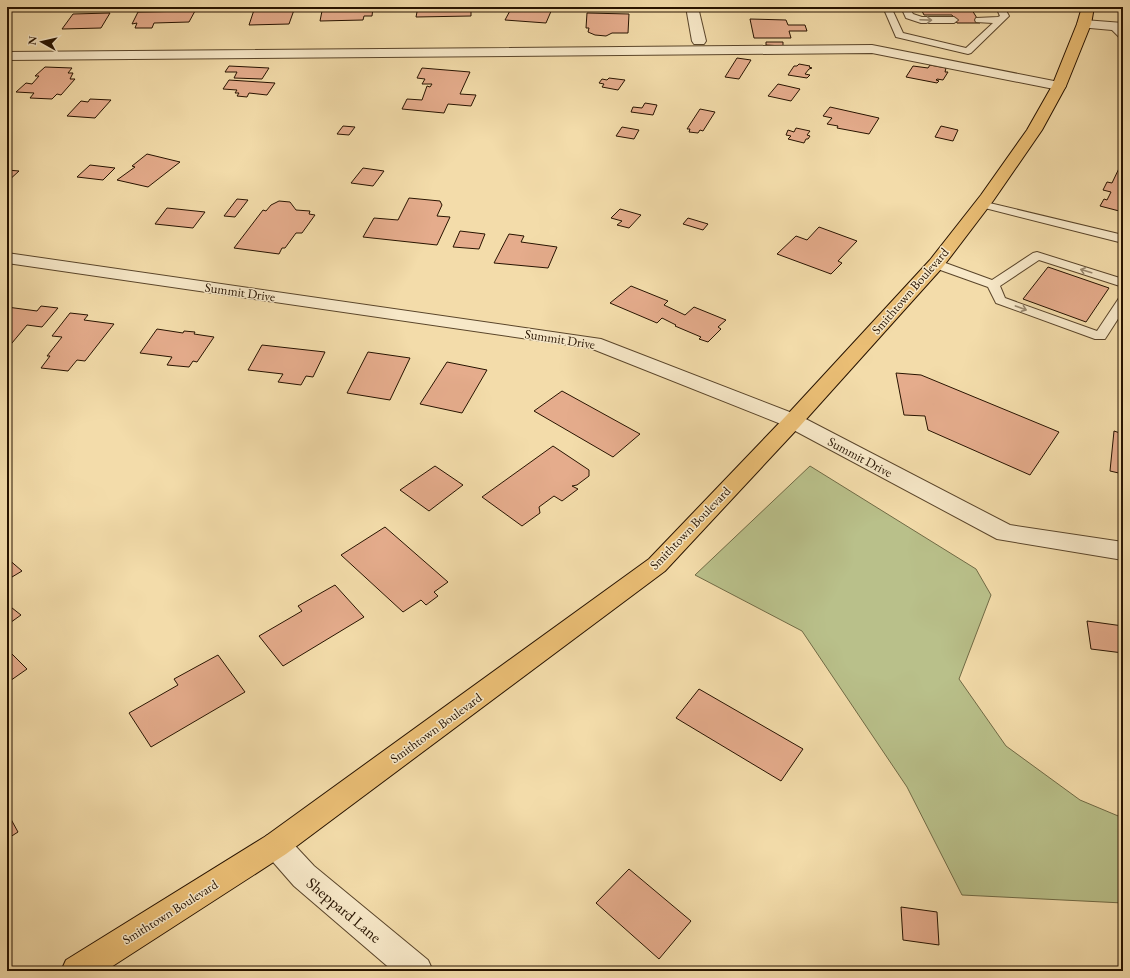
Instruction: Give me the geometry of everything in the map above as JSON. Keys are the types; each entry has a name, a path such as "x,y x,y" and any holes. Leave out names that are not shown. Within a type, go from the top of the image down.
{"main road":[{"name":"Smithtown Boulevard","path":"76,971 276,845 657,565 793,422 936,264 1034,130 1059,86 1084,24 1088,7"}],"street":[{"path":"692,7 699,41"},
{"path":"1084,24 1120,30"},
{"path":"7,56 872,49 1059,86"},
{"name":"Summit Drive","path":"7,258 594,343 793,422 1005,534 1123,550"},
{"name":"Sheppard Lane","path":"276,845 304,876 417,971"}],"lane":[{"path":"888,7 899,35 968,51 1005,16 1000,7"},
{"path":"905,7 909,16 921,20 954,20"},
{"path":"979,20 1001,20"},
{"path":"981,204 1123,239"},
{"path":"993,284 1037,256 1123,283"},
{"path":"936,264 993,284 1000,300 1100,336 1123,301"}],"green space":[{"path":"810,466 976,569 991,595 959,679 1006,746 1080,800 1123,818 1123,903 962,895 907,787 802,631 695,575"}],"building":[{"path":"418,7 471,7 471,16 416,17"},
{"path":"512,7 552,9 546,23 505,20"},
{"path":"920,7 977,7 979,10 972,10 980,23 957,23 952,15 924,15"},
{"path":"337,8 373,8 372,16 364,16 363,20 320,21 322,11 337,11"},
{"path":"254,10 294,10 289,24 249,25"},
{"path":"195,11 189,22 154,23 152,28 135,28 137,23 132,24 138,12"},
{"path":"110,13 101,28 62,29 73,14"},
{"path":"587,13 629,14 628,33 612,33 606,36 595,35 588,32 589,28 586,28"},
{"path":"750,19 786,20 788,25 805,25 807,31 789,31 791,38 754,38"},
{"path":"766,42 783,42 783,46 766,45"},
{"path":"737,58 751,60 739,79 725,77"},
{"path":"799,64 810,66 809,67 812,68 805,74 810,75 807,78 788,75 794,66"},
{"path":"930,65 946,68 945,72 948,72 943,80 937,79 936,80 939,81 937,83 906,77 913,66 928,68"},
{"path":"229,66 269,68 262,79 234,78 237,72 225,72"},
{"path":"45,67 72,68 68,73 73,73 70,79 75,79 61,95 57,94 52,99 30,98 34,93 16,92 26,83 32,84 39,76 35,76"},
{"path":"422,68 470,72 460,94 476,95 471,106 448,104 444,113 402,109 407,99 422,100 427,86 430,87 432,84 422,84 425,79 417,78"},
{"path":"609,78 625,80 618,90 602,87 604,84 599,83 602,79 607,80"},
{"path":"229,80 275,83 267,95 249,93 247,97 237,96 239,93 235,93 237,90 223,89"},
{"path":"778,84 800,89 791,101 768,96"},
{"path":"90,99 111,100 95,118 67,116 81,101 88,102"},
{"path":"645,103 657,105 653,115 631,112 633,107 642,108"},
{"path":"830,107 879,118 869,134 837,128 838,126 827,124 832,118 823,116"},
{"path":"700,109 715,112 703,131 700,130 698,133 689,132 690,129 687,129"},
{"path":"343,126 355,127 349,135 337,134"},
{"path":"941,126 958,130 953,141 935,137"},
{"path":"622,127 639,130 634,139 616,136"},
{"path":"796,128 810,131 807,135 810,136 804,143 788,139 791,136 786,135 788,130 794,132"},
{"path":"147,154 180,162 148,187 117,180 135,167 132,166"},
{"path":"1123,160 1123,212 1100,206 1104,199 1107,200 1111,192 1103,190 1107,182 1112,183"},
{"path":"90,165 115,168 103,180 77,177"},
{"path":"363,168 384,171 373,186 351,183"},
{"path":"7,170 19,171 7,182"},
{"path":"409,198 440,201 442,205 437,216 450,217 437,245 363,237 374,218 398,220"},
{"path":"237,199 248,200 235,217 224,216"},
{"path":"279,201 290,202 296,210 310,211 309,214 315,215 302,233 296,233 285,248 282,248 279,254 234,248 263,210 266,211 271,205"},
{"path":"167,208 205,212 193,228 155,224"},
{"path":"620,209 641,215 629,228 617,225 622,221 611,218"},
{"path":"688,218 708,224 703,230 683,224"},
{"path":"819,227 857,241 838,261 842,263 831,274 777,254 796,236 807,240"},
{"path":"460,231 485,234 479,249 453,247"},
{"path":"509,234 524,236 521,242 557,247 548,268 494,263"},
{"path":"1048,267 1109,288 1086,322 1023,299"},
{"path":"631,286 668,301 664,305 685,315 694,307 726,320 718,327 721,329 708,342 699,339 701,337 675,326 676,325 662,318 657,323 610,303"},
{"path":"41,306 58,308 42,327 27,325 7,349 7,307 37,311"},
{"path":"70,313 88,315 84,320 114,324 85,361 77,360 68,371 41,368 50,356 47,356 62,337 52,336"},
{"path":"157,329 183,333 184,331 195,332 194,334 214,337 197,362 193,361 189,367 167,365 172,357 140,353"},
{"path":"262,345 325,352 313,377 306,376 301,385 278,382 283,374 248,370"},
{"path":"368,352 410,358 390,400 347,393"},
{"path":"447,362 487,370 462,413 420,404"},
{"path":"896,373 921,375 1059,432 1030,475 928,430 925,416 904,415"},
{"path":"562,391 640,434 613,457 534,411"},
{"path":"1114,431 1123,434 1123,474 1110,471"},
{"path":"553,446 589,470 589,476 577,485 572,486 578,489 562,501 554,496 539,507 540,513 522,526 482,497"},
{"path":"435,466 463,485 429,511 400,490"},
{"path":"385,527 448,582 434,592 438,596 426,605 421,600 403,612 341,555"},
{"path":"7,558 22,571 7,580"},
{"path":"335,585 364,617 283,666 259,636 302,611 298,606"},
{"path":"7,604 21,615 7,625"},
{"path":"1087,621 1123,626 1123,653 1091,649"},
{"path":"7,649 27,669 7,683"},
{"path":"218,655 245,692 151,747 129,713 178,685 174,679"},
{"path":"699,689 803,749 781,781 676,718"},
{"path":"7,812 18,832 7,839"},
{"path":"629,869 691,921 659,959 596,903"},
{"path":"901,907 937,912 939,945 903,940"}]}
